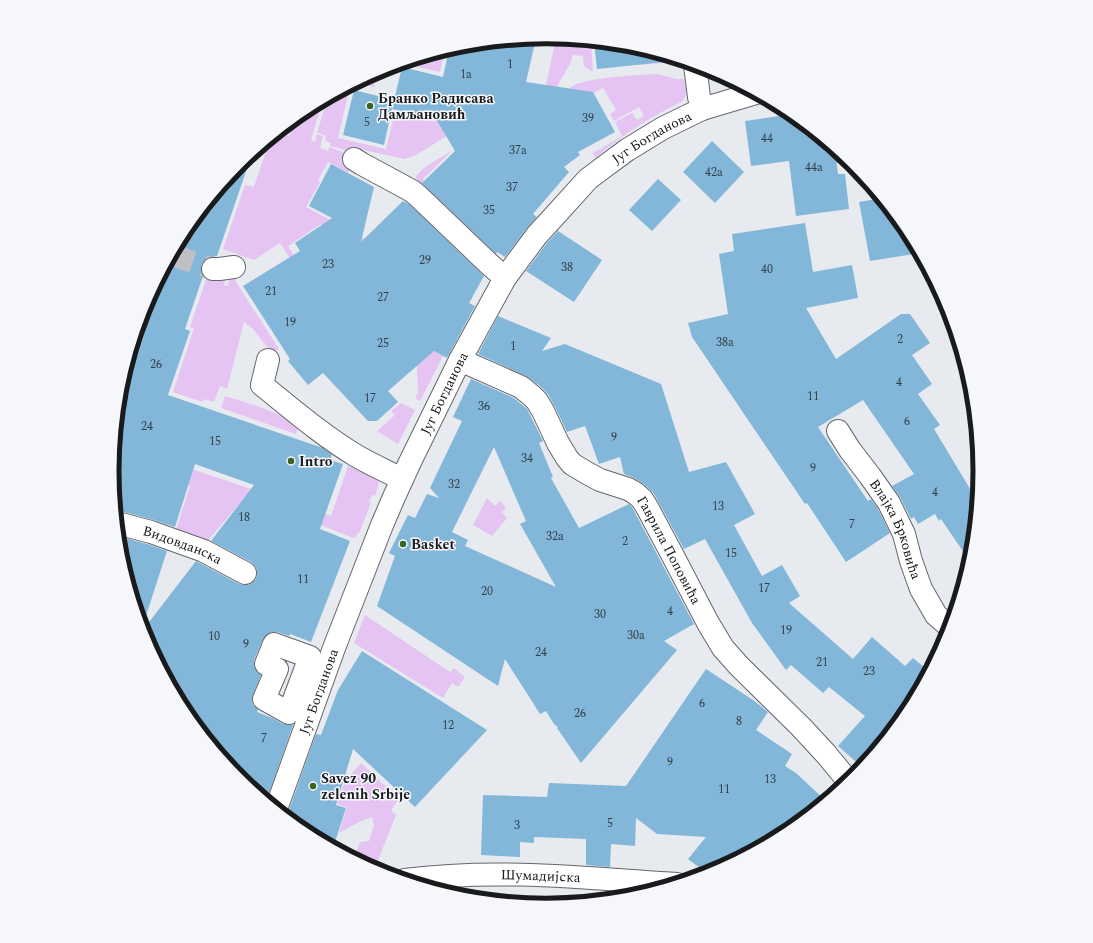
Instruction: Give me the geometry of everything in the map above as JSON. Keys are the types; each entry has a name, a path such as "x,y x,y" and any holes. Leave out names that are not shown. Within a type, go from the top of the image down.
{"street":[{"path":"696,72 702,109"},
{"name":"Југ Богданова","path":"277,804 303,706 349,609 460,360 505,278 537,235 588,179 627,150 663,128 702,109 749,95"},
{"path":"354,158 362,164 412,191 505,278"},
{"path":"268,360 262,385 305,420 347,450 367,462 401,492"},
{"name":"Гаврила Поповића","path":"460,360 527,391 537,401 566,458 572,464 600,480 628,489 642,499 708,623 723,648 739,666 806,732 845,777"},
{"name":"Влајка Брковића","path":"838,431 889,503 904,534 911,561 921,589 936,614 946,623"},
{"name":"Видовданска","path":"123,525 151,532 204,551 245,573"},
{"path":"285,673 278,691 283,697 303,706"},
{"name":"Шумадијска","path":"417,878 462,875 531,874 661,883"}],"shaded area":[{"path":"555,44 591,47 593,71 584,66 583,56 573,55 570,64 556,88 546,85"},
{"path":"638,54 672,64 660,63 639,65"},
{"path":"443,57 440,72 413,66"},
{"path":"658,74 676,79 684,79 686,94 684,99 626,134 596,158 593,153 622,136 615,122 632,113 637,120 644,116 639,107 614,121 610,114 616,110 603,88 561,111 568,90 583,82 596,79"},
{"path":"376,80 374,87 365,85"},
{"path":"441,92 447,136 416,155 405,159 359,149 355,158 342,149 330,146 331,143 325,141 326,136 317,132 326,106 348,93 338,138 386,149 395,112 435,122"},
{"path":"320,109 311,140 315,142 317,134 323,136 320,148 328,151 329,147 345,153 354,160 348,173 328,162 318,180 320,182 306,207 473,296 453,335 361,283 321,224 288,246 308,277 304,280 280,243 254,260 223,249 245,185 254,187 267,148 283,134 289,136 292,128"},
{"path":"453,150 423,179 441,198 451,199 443,207 418,183 416,177 427,166"},
{"path":"233,271 236,282 279,349 272,353 253,329 244,322 227,389 220,386 214,402 204,399 203,402 173,392 194,328 190,327 208,274 225,280 224,285 227,286"},
{"path":"415,341 443,356 420,401 415,398 418,393 417,367 400,348"},
{"path":"225,396 263,408 281,416 298,427 296,434 221,408"},
{"path":"401,403 415,410 398,444 377,431 395,415 391,411"},
{"path":"183,466 331,516 348,466 379,477 379,480 375,496 372,495 369,502 371,503 360,531 354,538 292,514 244,498 206,543 176,530 190,486 178,481"},
{"path":"487,498 495,506 500,501 506,508 502,512 507,518 492,536 473,525"},
{"path":"365,615 450,672 454,668 465,677 458,687 452,683 443,698 354,643"},
{"path":"361,763 399,799 391,810 396,815 377,863 356,854 360,842 369,841 374,825 372,817 339,833 347,807 337,804 345,781"}],"building":[{"path":"535,44 526,82 593,92 615,132 578,152 580,155 564,167 569,172 533,214 537,217 505,257 497,252 496,254 422,183 455,151 436,119 392,109 401,70 406,68 443,77 447,56 491,48"},
{"path":"595,47 630,52 666,62 597,69"},
{"path":"354,90 394,100 384,145 343,135"},
{"path":"783,115 807,132 836,157 838,174 845,174 849,209 796,216 789,161 751,166 745,121"},
{"path":"712,141 744,172 715,203 683,172"},
{"path":"331,164 374,187 361,242 403,201 410,205 484,276 469,303 475,306 447,358 434,351 388,391 398,402 377,421 368,421 323,373 308,385 288,361 290,359 243,286 300,251 295,243 332,218 309,206"},
{"path":"248,165 217,256 207,258 202,263 201,269 203,276 185,329 190,331 168,395 323,448 332,455 330,460 343,464 320,529 350,541 311,642 290,634 289,636 278,632 272,632 266,635 263,639 254,660 256,671 261,675 252,700 253,705 258,710 257,712 283,724 293,725 268,796 244,774 207,732 176,685 163,661 148,624 196,561 239,584 251,584 256,579 257,572 256,567 251,562 211,541 254,485 195,464 175,527 121,511 119,472 123,416 129,380 143,339 147,322 152,308 163,282 176,258 207,211"},
{"path":"658,179 681,200 652,231 629,210"},
{"path":"876,199 886,211 914,254 870,261 859,202"},
{"path":"805,223 813,272 852,265 858,298 806,308 836,359 901,314 910,314 930,343 912,355 932,384 918,394 940,425 934,429 973,494 966,555 941,519 939,521 935,514 918,524 914,517 911,519 900,497 892,486 914,474 863,400 818,427 868,501 871,499 878,509 890,533 846,562 692,337 688,323 728,314 719,254 734,251 732,234"},
{"path":"558,231 602,260 574,302 526,271"},
{"path":"498,316 551,338 542,351 565,344 661,384 689,472 726,462 755,514 734,525 762,576 782,565 800,596 789,603 853,659 872,637 905,666 913,658 926,669 902,709 886,732 858,764 838,746 865,716 829,687 823,693 791,665 786,670 752,623 705,539 684,549 653,492 641,482 624,474 620,457 599,464 585,426 567,432 548,394 540,386 526,376 478,354"},
{"path":"471,379 514,398 527,409 543,441 539,443 553,477 551,478 579,528 629,504 632,507 694,624 664,641 677,650 581,763 546,711 540,714 505,659 498,686 377,606 395,556 389,553 408,515 415,518 427,494 439,498 430,488 462,421 453,417","holes":["494,447 526,521 520,524 556,587 465,546 468,540 452,532"]},
{"path":"125,538 167,551 145,618 134,582"},
{"path":"362,651 487,730 415,807 353,749 336,805 346,808 335,843 288,813 316,734 321,735 338,690"},
{"path":"706,669 753,700 768,712 756,730 792,754 785,766 796,773 822,798 807,811 760,842 736,855 702,869 688,859 706,837 657,834 636,818 635,846 611,844 610,867 586,865 586,839 534,837 534,843 520,842 520,857 481,855 483,795 547,797 549,783 626,786"}],"tunnel":[{"path":"177,257 213,269"}],"place":[{"name":"Бранко Радисава Дамљановић","path":"370,106"},
{"name":"Intro","path":"291,461"},
{"name":"Basket","path":"403,544"},
{"name":"Savez 90 zelenih Srbije","path":"313,786"}]}
